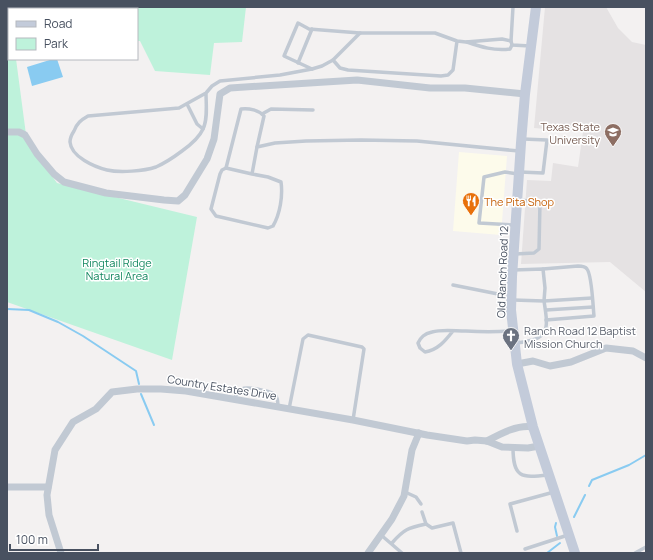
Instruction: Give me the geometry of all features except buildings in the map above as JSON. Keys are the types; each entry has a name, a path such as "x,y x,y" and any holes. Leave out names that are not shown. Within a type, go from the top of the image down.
{"main road":[{"name":"Old Ranch Road 12","path":"536,7 525,94 520,151 511,295 513,331 517,364 538,446 575,553"}],"street":[{"path":"7,132 19,132 25,135 37,154 54,174 64,182 106,193 178,201 185,195 207,159 214,139 220,94 230,88 357,80 430,88 465,88 525,94"},
{"path":"517,364 533,361 550,366 571,362 606,348 633,351 646,358"},
{"name":"Country Estates Drive","path":"61,553 49,515 47,495 55,450 73,422 96,409 112,392 137,389 161,389 208,394 233,400 467,441 487,441 502,447 538,446"},
{"name":"Country Estates Drive","path":"487,441 500,434 525,425 533,427"},
{"path":"368,553 392,519 404,496 412,450 420,433"},
{"path":"7,487 48,487"}],"lane":[{"path":"312,69 284,56 298,23 312,29 360,33 434,33 457,41 499,50 510,48 512,43 513,7"},
{"path":"298,63 312,29"},
{"path":"206,93 206,118 203,129 190,145 174,157 156,167 137,171 108,170 88,164 73,150 70,143 71,136 80,121 88,116 180,108 206,93 212,86 220,81 280,75 322,66 333,60 360,33"},
{"path":"466,42 502,39 512,43 531,46"},
{"path":"333,60 340,68 348,70 441,76 448,75 453,70 457,41"},
{"path":"187,104 196,124 203,129"},
{"path":"226,168 252,174 268,177 281,182 281,200 276,221 273,226 268,228 216,216 212,213 211,209 220,174 222,170 226,168 242,109 246,108 261,112 264,116 252,174"},
{"path":"262,114 271,109 313,110"},
{"path":"515,225 479,223 484,177 504,172 543,173 547,140 521,139"},
{"path":"257,147 306,141 361,140 417,141 520,151"},
{"path":"513,254 534,253 539,249 540,202 517,200"},
{"path":"512,270 584,266 588,271 594,316 546,320"},
{"path":"514,343 537,339 546,329 543,269"},
{"path":"453,285 498,294 544,300 592,298"},
{"path":"546,310 593,307"},
{"path":"453,331 443,343 432,351 425,352 420,348 418,343 422,336 432,332 453,331 492,332 513,331"},
{"path":"289,409 303,339 308,335 362,347 364,349 353,420"},
{"path":"233,400 241,389 246,387 254,388 273,394 277,399 278,407"},
{"path":"513,447 517,471 522,475 527,477 549,475"},
{"path":"405,492 416,497 420,504"},
{"path":"517,531 510,504 555,492"},
{"path":"422,512 426,524 432,528 453,523 461,553"},
{"path":"392,544 402,532 411,527 426,524"},
{"path":"381,535 402,553"},
{"path":"525,549 569,535"},
{"path":"635,553 646,547"}],"shaded area":[{"name":"Texas State University","path":"545,7 606,7 618,28 632,42 646,45 646,292 610,262 521,264 527,180 551,181 553,163 578,167 583,132 534,128"},
{"path":"459,152 507,156 501,235 453,231"}],"green space":[{"name":"Ringtail Ridge Natural Area","path":"7,7 246,7 242,42 214,43 210,75 155,71 140,41 138,41 138,8 8,8 8,60 16,60 27,142 57,183 197,217 172,360 7,302"}],"water":[{"path":"50,60 57,60 63,77 32,86 27,67"}],"waterway":[{"path":"7,309 29,310 58,322 83,336 136,371 139,384"},
{"path":"141,394 154,425"},
{"path":"589,486 592,480 629,465 646,455"},
{"path":"574,517 585,495"},
{"path":"556,523 555,527 557,536"},
{"path":"547,553 560,543"}],"place":[{"name":"Texas State University","path":"613,147"},
{"name":"The Pita Shop","path":"471,216"},
{"name":"Ranch Road 12 Baptist Mission Church","path":"511,351"}]}
